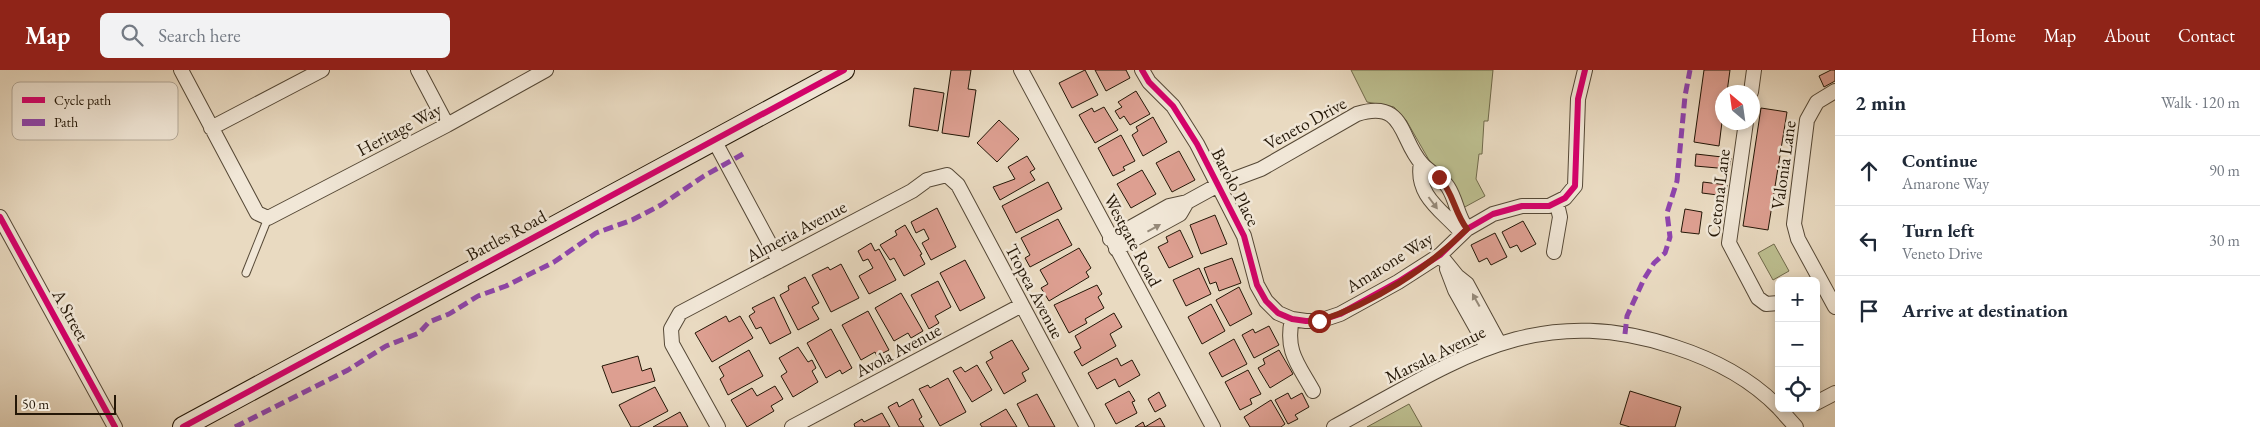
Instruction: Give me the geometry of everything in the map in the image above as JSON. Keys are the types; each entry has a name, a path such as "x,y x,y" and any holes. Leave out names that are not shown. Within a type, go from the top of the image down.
{"street":[{"path":"180,70 257,212 268,218"},
{"path":"211,128 303,74 322,70"},
{"path":"418,70 447,125"},
{"name":"Heritage Way","path":"268,218 447,125 546,70"},
{"name":"Battles Road","path":"183,427 844,70"},
{"name":"Westgate Road","path":"1022,70 1113,244 1213,427"},
{"name":"Barolo Place","path":"1142,70 1149,82 1173,106 1184,122 1218,185 1244,236 1257,285 1266,301 1278,313 1292,320"},
{"path":"1554,252 1560,217 1557,204 1575,186 1578,99 1585,70"},
{"path":"1752,85 1754,70"},
{"name":"Valonia Lane","path":"1816,277 1798,239 1794,216 1807,120 1817,102 1835,91"},
{"name":"Veneto Drive","path":"1113,244 1169,206 1187,202 1218,185 1261,169 1357,114 1369,110 1388,113 1404,129 1421,163 1448,187 1465,231"},
{"name":"Cetona Lane","path":"1745,130 1729,243 1758,298 1766,304 1775,303"},
{"path":"714,140 779,261"},
{"name":"Veneto Drive","path":"1421,163 1420,180 1430,200 1465,231"},
{"name":"Almeria Avenue","path":"718,427 672,344 671,329 680,313 912,191 927,180 947,175"},
{"name":"Tropea Avenue","path":"947,175 958,185 1087,427"},
{"name":"Amarone Way","path":"1292,320 1319,321 1340,314 1398,282 1440,255 1465,231 1480,220 1507,210 1557,204"},
{"name":"A Street","path":"0,217 115,427"},
{"path":"1440,255 1455,290 1493,345"},
{"name":"Valonia Lane","path":"1820,284 1835,306"},
{"name":"Avola Avenue","path":"792,427 1022,305"},
{"path":"1292,320 1288,337 1290,348 1313,391"},
{"name":"Marsala Avenue","path":"1334,427 1493,345 1558,330 1592,330 1658,341 1706,357 1746,382 1775,405"},
{"path":"1820,401 1835,393"},
{"name":"Marsala Avenue","path":"1783,412 1796,427"}],"lane":[{"path":"246,273 268,218"}],"green space":[{"path":"1351,70 1493,70 1488,121 1484,121 1482,154 1479,154 1476,179 1485,196 1463,208 1452,183 1429,160 1406,120 1394,107 1367,102"},
{"path":"1774,244 1789,271 1775,277 1773,280 1758,253"},
{"path":"1409,404 1422,427 1367,427"}],"building":[{"path":"951,70 971,70 968,89 976,90 969,137 942,133"},
{"path":"1085,70 1098,95 1072,108 1059,83"},
{"path":"1095,70 1126,70 1130,78 1106,91"},
{"path":"1704,70 1730,70 1728,85 1715,85 1715,130 1721,130 1719,146 1694,142"},
{"path":"1835,70 1835,81 1824,87 1819,76"},
{"path":"914,88 944,93 938,131 909,126"},
{"path":"1136,91 1150,114 1130,125 1124,116 1120,119 1115,111 1122,107 1118,102"},
{"path":"1104,107 1118,130 1095,143 1079,115 1092,108 1094,112"},
{"path":"1761,108 1787,112 1768,230 1743,226 1758,130 1760,130"},
{"path":"1153,117 1167,142 1143,156 1132,135 1138,131 1136,127"},
{"path":"999,120 1019,139 997,162 977,143"},
{"path":"1121,135 1135,161 1123,167 1125,170 1113,176 1098,148"},
{"path":"1179,151 1195,180 1172,192 1156,163"},
{"path":"1696,154 1731,158 1729,169 1695,166"},
{"path":"1027,156 1035,169 1030,172 1035,180 1000,200 993,187 1015,179 1008,167"},
{"path":"1142,170 1156,194 1131,208 1117,184"},
{"path":"1048,182 1062,209 1016,233 1002,206"},
{"path":"1703,182 1727,185 1726,196 1702,193"},
{"path":"937,208 956,247 931,260 922,243 929,239 924,229 916,233 911,222"},
{"path":"1685,209 1702,212 1699,234 1681,232"},
{"path":"1215,215 1227,244 1201,254 1190,225"},
{"path":"1058,219 1072,245 1030,267 1025,258 1030,255 1021,238"},
{"path":"1523,221 1536,244 1521,252 1517,245 1510,248 1502,232"},
{"path":"905,225 922,254 920,255 925,264 904,276 894,258 890,260 880,245 897,235 895,231"},
{"path":"1180,230 1193,257 1169,268 1158,247 1168,242 1166,237"},
{"path":"1495,233 1507,257 1491,265 1487,258 1479,262 1471,245"},
{"path":"871,243 875,251 879,249 896,280 869,294 859,276 873,268 868,259 863,261 858,251"},
{"path":"1079,248 1091,268 1086,272 1089,277 1049,301 1041,288 1048,284 1040,270"},
{"path":"1232,258 1241,283 1219,291 1216,282 1210,284 1204,268"},
{"path":"965,260 985,298 960,311 940,273"},
{"path":"841,264 859,298 831,312 812,275 828,267 830,270"},
{"path":"1199,268 1211,294 1186,306 1173,280"},
{"path":"805,277 819,303 812,307 819,319 798,330 780,295 789,290 788,286"},
{"path":"938,281 951,307 935,316 939,323 929,329 911,295"},
{"path":"1097,285 1102,294 1098,297 1104,308 1085,319 1087,323 1069,333 1054,305"},
{"path":"1239,287 1252,314 1230,326 1216,300"},
{"path":"901,293 923,331 911,338 908,333 894,341 875,308"},
{"path":"774,297 791,333 770,344 761,327 756,329 749,316 755,312 752,308"},
{"path":"1211,304 1225,331 1202,344 1188,317"},
{"path":"868,311 889,350 877,356 875,352 861,360 842,325"},
{"path":"1114,313 1122,327 1110,334 1116,346 1082,366 1074,352 1081,348 1075,336"},
{"path":"726,316 729,322 740,316 753,338 712,362 695,333"},
{"path":"1269,326 1279,345 1254,358 1242,335 1253,329 1255,333"},
{"path":"831,329 852,368 842,374 840,370 826,378 807,343"},
{"path":"1234,339 1247,364 1222,377 1209,353"},
{"path":"1012,340 1029,369 1022,373 1026,381 1004,394 986,362 993,358 990,352"},
{"path":"798,347 808,362 812,360 816,368 812,371 818,382 793,397 781,376 787,372 779,358"},
{"path":"749,350 763,376 728,395 720,379 724,376 719,367"},
{"path":"1279,350 1293,374 1270,388 1258,368 1265,364 1263,359"},
{"path":"638,356 642,371 651,368 655,381 612,393 602,366"},
{"path":"1117,358 1121,366 1132,360 1140,375 1119,387 1115,379 1097,389 1088,373"},
{"path":"977,365 992,390 972,402 953,371 961,367 965,372"},
{"path":"1248,370 1261,394 1250,399 1252,404 1240,410 1225,382"},
{"path":"948,378 966,412 940,426 919,389 928,385 930,388"},
{"path":"775,386 783,399 771,406 774,411 747,427 731,400 752,388 757,396"},
{"path":"655,387 668,411 638,427 631,427 619,405"},
{"path":"1129,391 1135,401 1132,402 1137,413 1116,424 1105,404"},
{"path":"1630,391 1681,407 1675,427 1630,427 1620,424"},
{"path":"1159,392 1166,406 1155,412 1148,399"},
{"path":"1288,393 1291,399 1302,393 1309,407 1295,415 1298,419 1288,424 1275,400"},
{"path":"1037,394 1055,427 1029,427 1017,404"},
{"path":"913,399 922,417 919,419 924,427 899,427 888,407 897,402 899,407"},
{"path":"1271,400 1285,424 1281,427 1250,427 1244,417"},
{"path":"1006,409 1017,427 982,427 980,424"},
{"path":"680,412 688,427 653,427"},
{"path":"882,413 890,427 855,427 854,424 862,419 864,422"},
{"path":"1160,418 1165,427 1145,427"},
{"path":"1143,422 1145,427 1135,427"}],"marked path":[{"path":"1625,334 1627,316 1644,279 1654,263 1665,253 1670,237 1667,213 1677,181 1685,96 1690,70"},
{"path":"235,427 348,370 386,346 419,333 429,322 449,314 478,296 506,286 554,262 596,233 632,220 661,205 704,176 743,154"}],"cycle path":[{"path":"183,427 844,70"},
{"path":"1142,70 1149,82 1173,106 1197,144 1244,236 1257,285 1266,301 1278,313 1292,319 1306,321 1319,321 1340,314 1398,282 1440,255 1467,229 1493,214 1522,206 1549,206 1565,198 1575,186 1578,99 1585,70"},
{"path":"0,217 115,427"}],"route":[{"path":"1319,321 1340,314 1421,268 1440,255 1467,229 1458,215 1455,202 1448,187 1439,177"}]}
